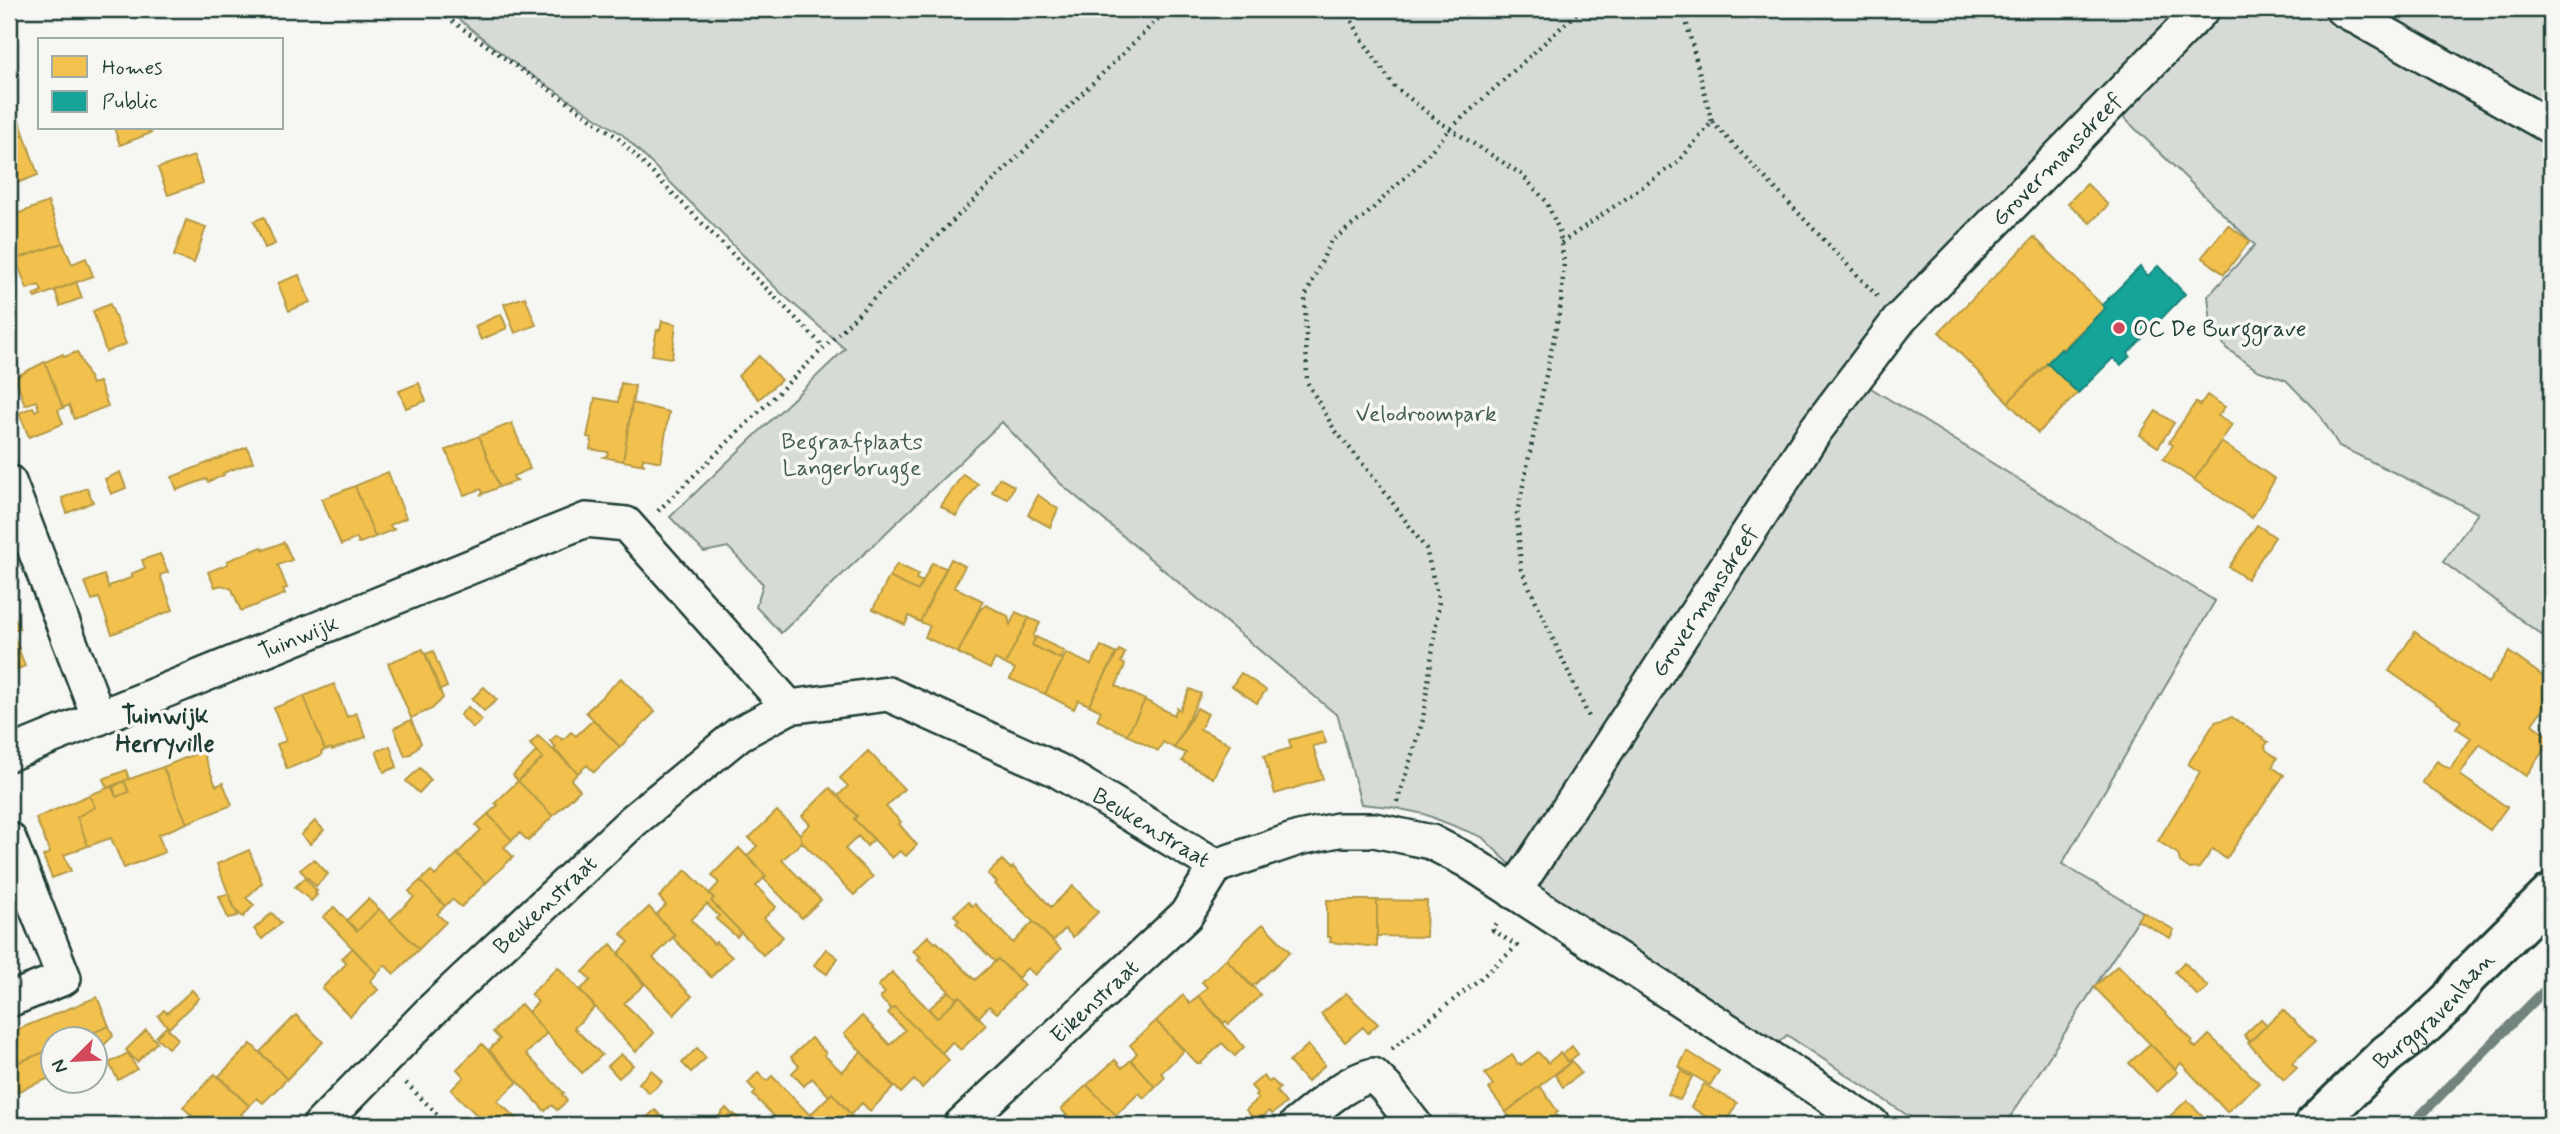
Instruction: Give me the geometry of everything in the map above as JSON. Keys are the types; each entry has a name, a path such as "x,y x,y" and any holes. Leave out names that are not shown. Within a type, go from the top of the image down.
{"main road":[{"name":"Burggravenlaan","path":"2314,1125 2387,1054 2419,1030 2448,1003 2467,976 2551,894"}],"street":[{"name":"Grovermansdreef","path":"1514,892 1815,431 1900,319 2203,9"},
{"path":"2342,9 2551,127"},
{"path":"9,482 99,718"},
{"name":"Tuinwijk","path":"9,754 586,520 626,524 635,534"},
{"path":"635,534 789,708"},
{"name":"Beukenstraat","path":"320,1125 432,1010 633,821 739,734 789,708 888,694 1057,770 1216,866 1299,838 1338,830 1374,830 1431,842 1466,860 1514,892"},
{"path":"9,839 64,978 9,1000"},
{"name":"Eikenstraat","path":"961,1125 1186,915 1216,866"},
{"path":"1514,892 1873,1125"},
{"path":"1296,1125 1356,1079 1373,1075 1415,1125"}],"path":[{"path":"435,9 617,137 824,347"},
{"path":"635,534 1168,9"},
{"path":"1345,9 1364,44 1394,86 1450,129 1521,174 1546,201 1559,230 1564,262 1561,304 1517,514 1521,569 1600,740 1608,747"},
{"path":"1388,833 1423,720 1439,602 1426,549 1376,480 1334,429 1307,382 1305,297 1331,242 1366,215 1422,161 1450,129 1579,9"},
{"path":"1683,9 1712,122 1900,319"},
{"path":"1561,243 1677,163 1712,122"},
{"path":"1373,1075 1379,1059 1517,946 1493,930 1514,892"},
{"path":"383,1060 448,1125"}],"green space":[{"path":"446,9 2551,9 2551,642 2443,562 2478,513 2339,446 2319,414 2286,380 2257,370 2226,348 2211,323 2208,296 2255,245 2119,113 1909,326 1866,385 2215,601 2062,864 2143,912 2005,1125 1922,1125 1787,1035 1778,1043 1542,890 1517,871 1482,837 1424,814 1361,804 1338,716 1061,484 1002,422 781,633 756,607 763,584 728,547 704,552 670,517 845,349 781,293 623,135 519,67"}],"building: Homes":[{"path":"9,95 24,134 9,140"},
{"path":"115,130 147,130 151,133 120,145"},
{"path":"24,134 38,175 9,186 9,140"},
{"path":"194,156 203,183 168,195 158,168"},
{"path":"2087,184 2108,205 2090,223 2068,203"},
{"path":"48,202 63,243 16,259 9,239 9,228 17,225 15,218 9,220 9,217"},
{"path":"264,217 275,244 265,248 254,221"},
{"path":"186,220 206,227 194,263 174,256"},
{"path":"2228,225 2250,241 2224,274 2202,257"},
{"path":"2034,237 2105,308 2008,402 1939,332"},
{"path":"63,243 72,264 86,258 93,276 35,298 33,295 42,291 39,285 27,289 16,259"},
{"path":"299,275 310,302 289,311 278,283"},
{"path":"76,282 82,298 60,306 55,290"},
{"path":"525,297 536,325 515,333 504,304"},
{"path":"110,304 126,344 106,352 93,311"},
{"path":"501,314 507,328 481,340 475,326"},
{"path":"662,321 676,324 672,358 652,355 657,330 660,330"},
{"path":"77,352 92,384 99,382 108,406 74,419 69,405 63,408 45,362 63,354 64,357"},
{"path":"759,356 781,380 759,399 738,376"},
{"path":"45,362 63,408 58,410 63,424 29,437 19,413 33,407 35,411 39,409 36,401 25,405 15,377"},
{"path":"2047,363 2078,393 2038,433 2008,402"},
{"path":"419,383 426,401 406,408 399,391"},
{"path":"621,383 635,386 623,461 604,457 608,452 590,449 592,438 587,437 595,398 618,402"},
{"path":"2207,395 2225,407 2218,416 2232,425 2194,480 2163,459 2173,445 2169,442 2196,402 2200,405"},
{"path":"632,403 669,412 661,462 643,458 642,463 645,465 623,461"},
{"path":"2156,411 2174,423 2158,447 2140,435"},
{"path":"512,423 530,469 513,476 518,480 499,487 479,436"},
{"path":"479,436 499,487 480,495 483,493 481,489 464,495 446,450"},
{"path":"2221,442 2275,479 2252,518 2194,480"},
{"path":"247,447 253,462 223,473 224,475 208,482 206,479 177,490 172,477"},
{"path":"120,472 126,488 111,494 105,479"},
{"path":"388,472 406,518 390,525 395,529 375,537 355,486"},
{"path":"963,474 978,484 956,516 941,506"},
{"path":"999,478 1014,486 1008,499 992,492"},
{"path":"355,486 375,537 357,544 357,538 341,545 322,499"},
{"path":"87,488 93,502 67,513 62,498"},
{"path":"1038,495 1058,509 1050,527 1028,515"},
{"path":"2257,525 2275,537 2247,579 2229,567"},
{"path":"284,542 292,560 278,565 287,588 283,589 285,594 241,611 232,589 222,585 215,587 208,572 262,547 264,550"},
{"path":"160,554 168,572 160,575 173,610 112,634 99,598 92,600 85,582 104,575 109,589 109,586 133,577 131,574 145,568 142,560"},
{"path":"951,559 965,566 954,587 983,601 958,653 925,637 930,626 920,622"},
{"path":"932,563 946,568 920,622 909,616 905,625 873,609 889,577 918,591"},
{"path":"897,564 918,574 916,579 923,582 918,591 889,577"},
{"path":"986,605 1008,616 1010,625 1016,612 1029,618 1005,664 995,659 990,669 958,653 979,611"},
{"path":"11,610 19,628 12,631 25,666 9,673 9,611"},
{"path":"1029,618 1040,623 1033,636 1035,638 1032,645 1063,660 1045,694 1010,679 1015,669 1005,664"},
{"path":"2415,632 2488,683 2509,652 2551,682 2551,697 2532,724 2551,739 2526,776 2480,744 2460,775 2507,807 2490,830 2422,782 2437,761 2450,769 2471,738 2456,728 2461,721 2389,671"},
{"path":"1036,637 1064,651 1060,659 1032,645"},
{"path":"1101,646 1116,654 1089,705 1078,700 1074,709 1045,694 1066,653 1091,665"},
{"path":"423,649 443,698 432,709 411,718 388,663"},
{"path":"1119,650 1125,653 1121,662 1125,665 1116,686 1145,700 1127,735 1097,720 1101,711 1089,705"},
{"path":"433,651 447,687 440,690 426,654"},
{"path":"1241,673 1266,690 1257,703 1232,686"},
{"path":"621,678 655,712 620,747 586,712"},
{"path":"334,684 347,717 356,713 366,737 332,750 325,750 304,696"},
{"path":"484,687 497,700 484,711 472,699"},
{"path":"1190,689 1201,694 1174,748 1163,742 1158,751 1127,735 1145,700 1174,715 1177,708 1180,710"},
{"path":"304,696 325,750 321,752 322,755 287,769 277,744 286,741 274,708"},
{"path":"468,707 482,720 473,728 460,715"},
{"path":"1197,708 1208,714 1200,729 1230,744 1213,778 1182,761 1186,753 1174,748"},
{"path":"2232,717 2268,742 2266,750 2277,758 2272,767 2284,775 2226,859 2213,849 2199,868 2190,869 2180,862 2178,854 2158,841 2200,772 2188,764 2215,722"},
{"path":"411,720 421,743 411,754 405,756 394,728"},
{"path":"593,720 620,747 594,772 587,765 578,773 554,749 556,747 550,741 557,735 563,740 571,732 576,736"},
{"path":"1322,731 1326,743 1313,746 1323,779 1275,794 1264,756 1291,748 1289,740"},
{"path":"538,736 578,773 571,780 580,790 553,816 518,781 543,758 530,744"},
{"path":"390,746 397,767 384,772 376,751"},
{"path":"202,751 216,786 223,783 232,805 187,823 163,767"},
{"path":"537,751 543,758 518,781 513,775"},
{"path":"868,751 904,789 886,807 901,822 899,824 917,845 906,856 900,851 892,858 854,819 857,816 838,796 848,786 840,778"},
{"path":"163,767 187,823 158,835 165,852 124,868 111,838 88,846 77,817 95,807 89,795 113,786 116,797 129,792 124,781"},
{"path":"420,768 431,780 419,793 406,781"},
{"path":"126,770 129,779 107,788 103,779"},
{"path":"124,781 129,792 116,797 112,788"},
{"path":"518,781 553,816 528,841 520,833 512,840 488,814 498,805 495,803"},
{"path":"830,788 857,816 854,819 874,839 867,846 858,836 845,849 873,877 854,895 802,842 800,834 810,824 802,816"},
{"path":"89,795 95,807 77,817 88,846 64,855 71,871 52,878 43,856 50,853 36,818"},
{"path":"777,811 800,834 802,842 782,860 821,900 802,918 764,879 766,876 747,856 757,846 749,838"},
{"path":"488,814 512,840 504,847 513,857 486,883 457,854 481,830 476,825"},
{"path":"315,821 324,830 310,844 301,835"},
{"path":"739,848 766,876 756,886 776,907 764,918 783,937 763,955 711,901 714,898 709,894 719,883 712,875"},
{"path":"249,850 262,883 246,898 254,905 243,917 235,910 217,864"},
{"path":"457,854 486,883 461,907 452,899 445,906 420,881 431,871 435,876"},
{"path":"314,859 328,874 316,886 300,870"},
{"path":"1002,860 1011,869 1013,867 1051,907 1073,886 1098,912 1073,937 1065,929 1053,941 988,874"},
{"path":"686,870 714,898 711,901 741,932 737,937 716,919 719,916 707,904 691,920 714,944 716,942 732,957 711,977 673,938 675,935 656,915 666,905 659,897"},
{"path":"305,878 317,891 311,901 295,887"},
{"path":"420,881 445,906 437,914 446,922 419,949 390,920 414,897 409,891"},
{"path":"229,894 238,916 228,918 219,896"},
{"path":"368,899 379,909 357,931 347,920"},
{"path":"1327,900 1377,900 1377,947 1330,942 1331,937 1327,937"},
{"path":"1377,900 1427,901 1426,937 1377,936"},
{"path":"968,902 972,906 975,904 1013,943 1033,922 1061,949 1035,975 1027,968 1018,978 998,959 995,962 956,923 959,920 954,915"},
{"path":"334,907 357,931 379,909 419,949 394,974 385,965 377,974 323,917"},
{"path":"649,907 675,935 653,958 692,996 674,1015 618,954 629,942 621,934"},
{"path":"2143,912 2174,930 2170,938 2137,920"},
{"path":"272,913 281,923 262,939 254,929"},
{"path":"1263,924 1290,952 1252,987 1226,959"},
{"path":"928,936 975,980 998,959 1024,985 997,1013 989,1006 978,1018 960,996 957,999 918,960 921,957 913,951"},
{"path":"611,944 644,985 624,1003 654,1033 636,1052 580,990 591,980 583,972"},
{"path":"353,948 377,974 370,981 378,990 350,1016 322,988 347,963 342,958"},
{"path":"826,949 838,958 827,974 814,965"},
{"path":"1226,959 1261,995 1229,1024 1226,1021 1224,1023 1198,996 1207,987 1202,982"},
{"path":"2184,962 2208,987 2198,996 2175,972"},
{"path":"2118,965 2193,1041 2191,1043 2196,1048 2209,1035 2259,1083 2227,1112 2181,1063 2175,1069 2094,987"},
{"path":"558,967 595,1007 574,1028 602,1055 582,1073 528,1012 538,1002 531,994"},
{"path":"892,972 937,1018 960,996 986,1025 961,1050 952,1042 942,1053 894,1007 891,1009 880,998 885,993 878,986"},
{"path":"192,990 199,998 169,1028 158,1016 164,1010 167,1013"},
{"path":"949,991 957,999 937,1018 929,1009"},
{"path":"1346,993 1378,1024 1368,1033 1363,1027 1345,1042 1321,1014"},
{"path":"1183,995 1190,1004 1198,996 1244,1047 1235,1056 1222,1043 1201,1063 1197,1063 1156,1021"},
{"path":"97,997 109,1026 38,1026 38,1055 9,1066 9,1033"},
{"path":"521,1004 547,1033 526,1054 564,1093 562,1094 567,1101 557,1110 552,1105 545,1111 489,1050 500,1039 493,1032"},
{"path":"894,1007 949,1060 922,1088 914,1080 901,1093 844,1034 862,1016 890,1045 905,1030 888,1013"},
{"path":"2283,1010 2315,1042 2292,1063 2297,1068 2284,1080 2248,1043"},
{"path":"296,1015 323,1042 287,1079 260,1052"},
{"path":"2261,1019 2267,1025 2250,1042 2244,1035"},
{"path":"1156,1021 1184,1051 1161,1073 1165,1077 1155,1087 1131,1060 1137,1053 1130,1045"},
{"path":"108,1026 113,1036 108,1041"},
{"path":"166,1027 178,1039 168,1048 156,1037"},
{"path":"146,1030 157,1042 137,1062 126,1050"},
{"path":"811,1038 842,1072 861,1052 894,1087 870,1111 862,1103 851,1114 832,1093 829,1096 812,1078 804,1086 792,1073 799,1066 791,1057"},
{"path":"251,1044 287,1079 263,1103 257,1098 249,1106 219,1076"},
{"path":"482,1044 518,1082 497,1101 524,1125 487,1125 451,1090 464,1077 457,1069"},
{"path":"2150,1044 2178,1072 2157,1092 2129,1063"},
{"path":"1308,1045 1325,1065 1307,1082 1289,1062"},
{"path":"1572,1046 1578,1054 1568,1062 1562,1055"},
{"path":"697,1048 706,1058 691,1072 682,1063"},
{"path":"1687,1051 1719,1071 1710,1085 1679,1067"},
{"path":"1538,1052 1548,1063 1560,1053 1569,1063 1506,1112 1489,1089 1493,1085 1485,1074 1512,1055 1521,1065"},
{"path":"128,1053 137,1069 118,1080 109,1063"},
{"path":"621,1054 633,1065 619,1078 608,1066"},
{"path":"38,1055 38,1083 9,1095 9,1066"},
{"path":"1115,1060 1122,1068 1131,1060 1155,1087 1144,1098 1139,1093 1116,1115 1087,1085"},
{"path":"1572,1061 1581,1073 1563,1087 1555,1075"},
{"path":"652,1070 662,1082 649,1093 639,1083"},
{"path":"1681,1071 1692,1077 1680,1100 1668,1094"},
{"path":"758,1072 767,1081 772,1076 810,1115 832,1093 857,1122 853,1125 783,1125 753,1095 756,1092 748,1083"},
{"path":"215,1074 249,1106 241,1114 249,1121 245,1125 201,1125 183,1107"},
{"path":"1263,1076 1280,1088 1276,1091 1286,1103 1272,1114 1269,1111 1257,1122 1246,1110 1258,1099 1251,1086"},
{"path":"1704,1084 1737,1103 1724,1125 1719,1125 1691,1107"},
{"path":"1087,1085 1116,1115 1104,1125 1063,1125 1069,1118 1061,1109"},
{"path":"1540,1086 1564,1124 1516,1125 1506,1112"},
{"path":"2187,1100 2212,1125 2161,1125"},
{"path":"726,1108 734,1114 745,1125 711,1125"},
{"path":"655,1110 670,1125 638,1125"}],"building: Public":[{"name":"OC De Burggrave","path":"2158,266 2185,294 2128,353 2130,356 2121,365 2113,358 2078,393 2047,363 2061,349 2063,351 2105,308 2102,305 2140,267 2148,276"}],"waterway":[{"path":"2411,1125 2551,984"}],"place":[{"name":"OC De Burggrave","path":"2119,328"}],"district":[{"name":"Tuinwijk Herryville","path":"165,729"}],"park label":[{"name":"Velodroompark","path":"1426,413"},
{"name":"Begraafplaats Langerbrugge","path":"852,454"}]}
